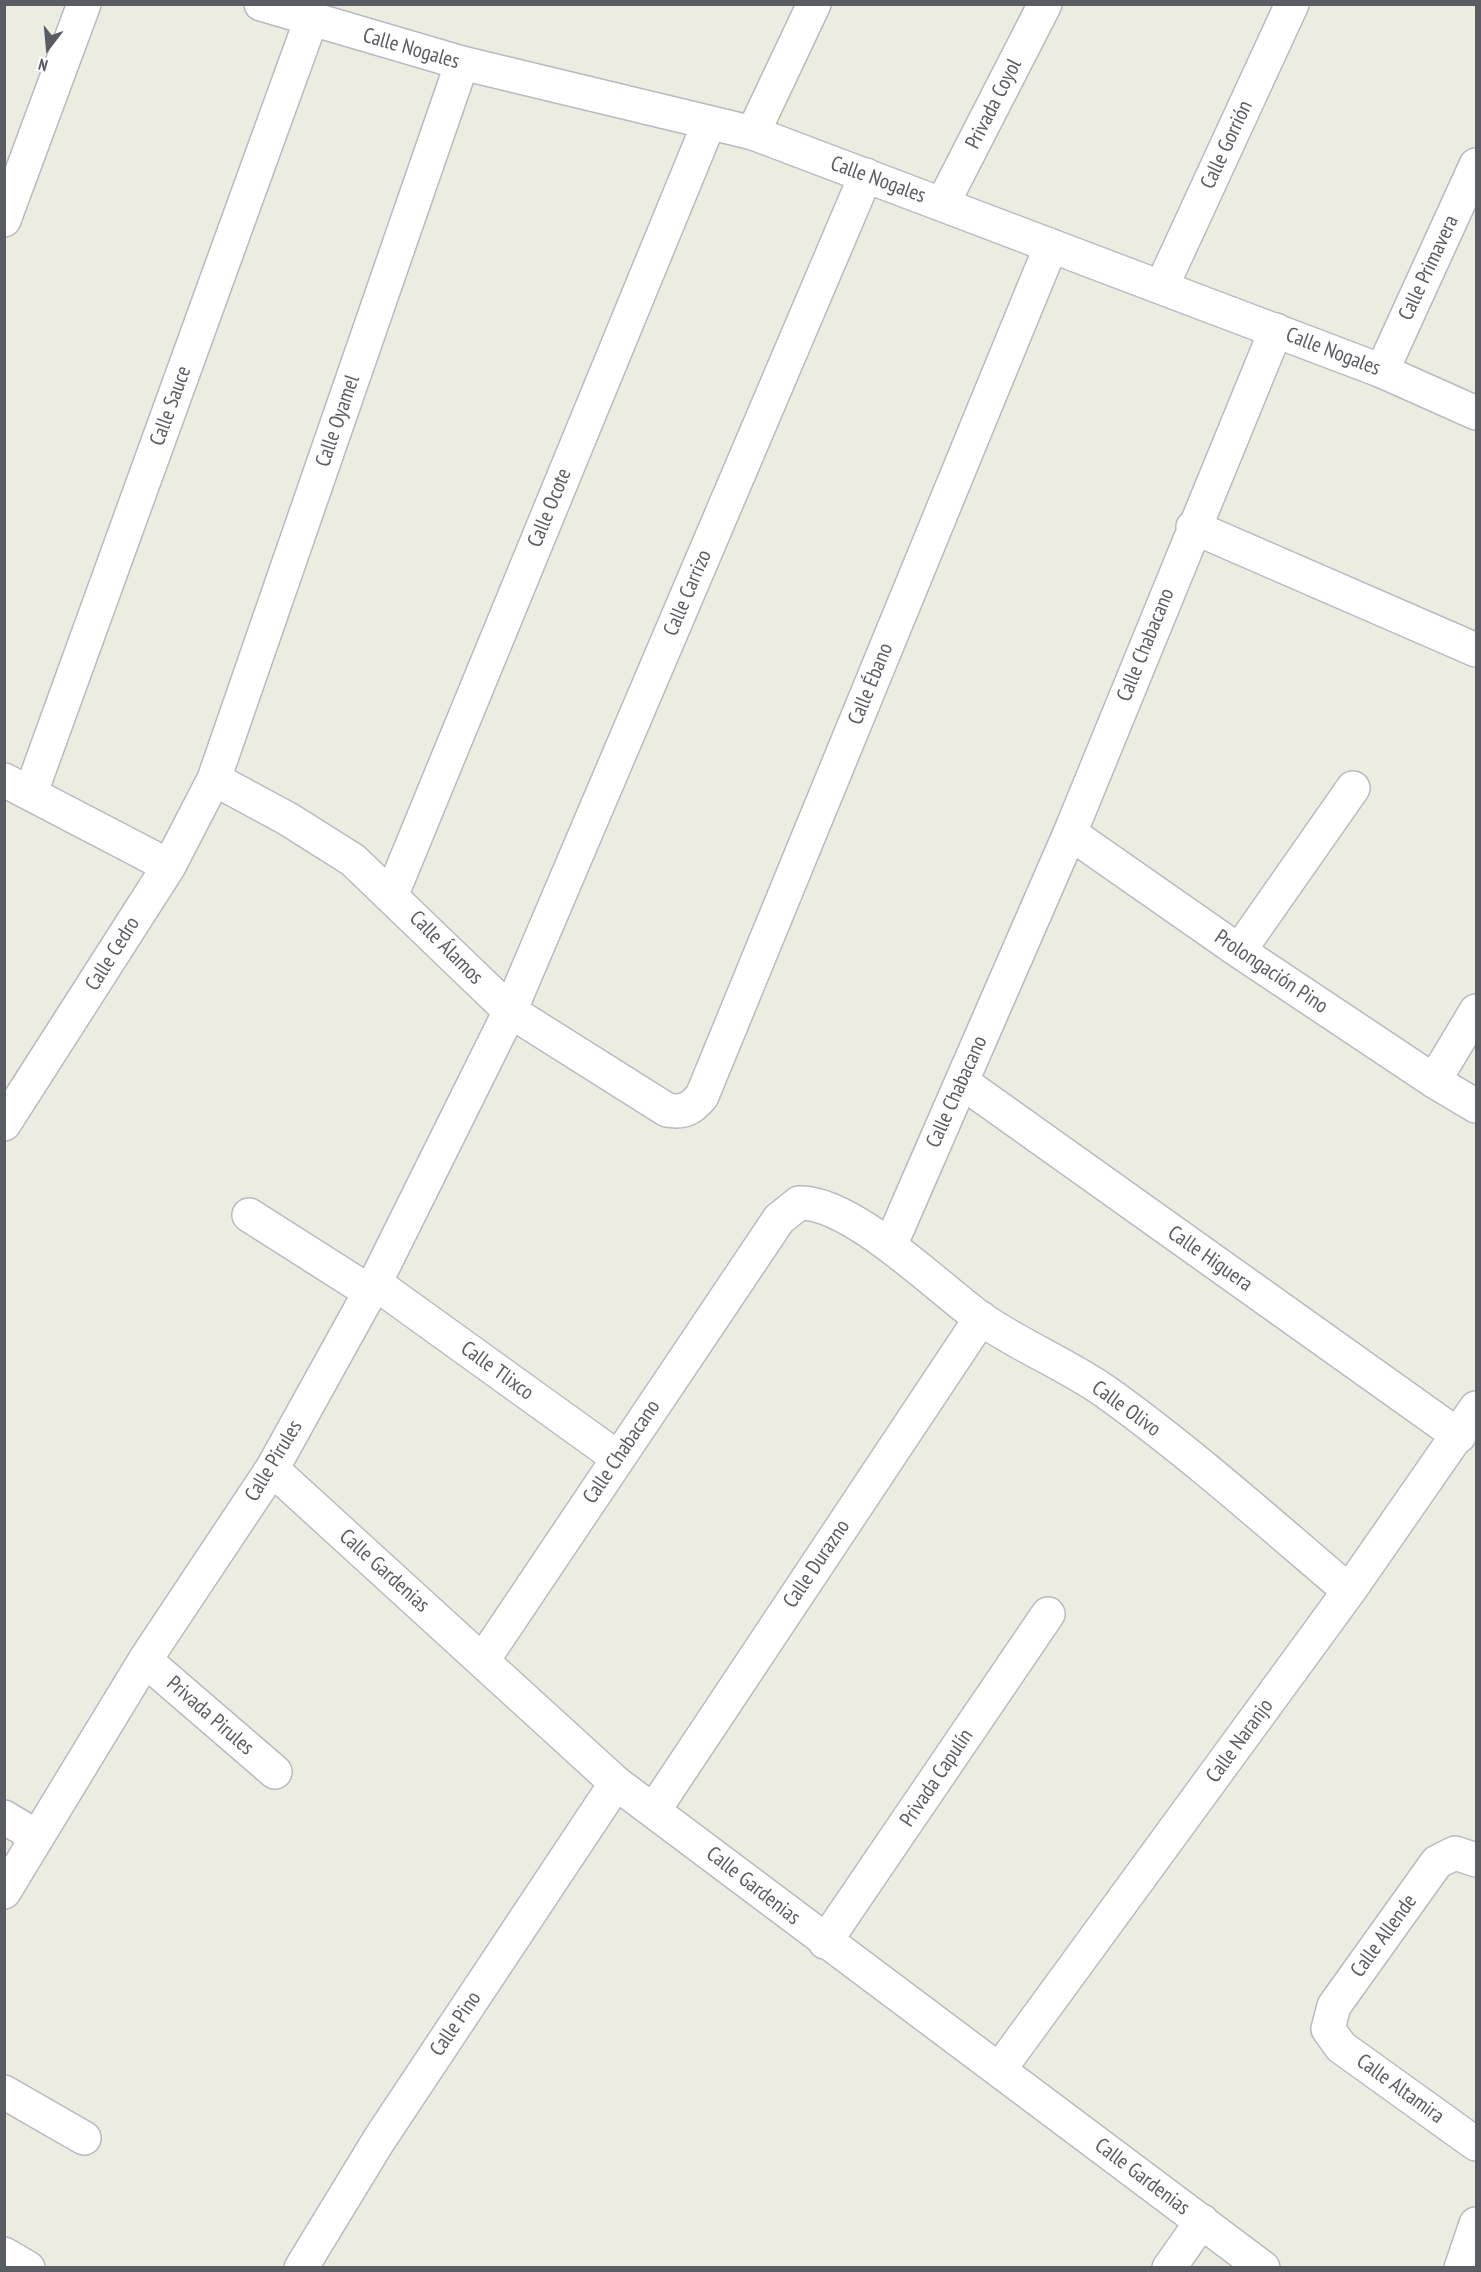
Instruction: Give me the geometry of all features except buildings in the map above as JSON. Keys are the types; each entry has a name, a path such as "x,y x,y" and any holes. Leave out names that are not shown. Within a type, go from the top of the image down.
{"street":[{"path":"4,220 84,4"},
{"name":"Calle Nogales","path":"261,4 462,63 753,133 1382,370 1476,414"},
{"path":"753,133 814,4"},
{"name":"Privada Coyol","path":"943,203 1045,4"},
{"name":"Calle Gorrión","path":"1162,286 1292,4"},
{"name":"Calle Sauce","path":"18,786 311,20"},
{"name":"Calle Oyamel","path":"214,779 462,63"},
{"name":"Calle Ocote","path":"392,894 709,123"},
{"name":"Calle Primavera","path":"1382,370 1476,165"},
{"name":"Calle Carrizo","path":"510,1011 866,175"},
{"name":"Calle Ébano","path":"681,1113 693,1107 702,1096 1050,246"},
{"name":"Calle Chabacano","path":"483,1660 787,1211 799,1203 825,1206 890,1246 1071,832 1193,527 1276,330"},
{"path":"1193,527 1476,650"},
{"name":"Calle Cedro","path":"4,1124 169,866 214,779"},
{"name":"Calle Álamos","path":"214,779 288,819 353,860 392,894 510,1011 667,1110 681,1113"},
{"path":"18,786 169,866"},
{"path":"1239,951 1353,788"},
{"name":"Prolongación Pino","path":"1071,832 1239,951 1434,1082 1476,1106"},
{"name":"Calle Pirules","path":"4,1892 145,1660 272,1469 373,1288 510,1011"},
{"path":"1434,1082 1476,1011"},
{"name":"Calle Higuera","path":"962,1082 1459,1436"},
{"name":"Calle Tlixco","path":"249,1215 373,1288 618,1458"},
{"name":"Calle Olivo","path":"890,1246 981,1318 1104,1391 1204,1467 1349,1591"},
{"name":"Calle Durazno","path":"654,1810 981,1318"},
{"name":"Calle Naranjo","path":"999,2070 1349,1591 1459,1436 1476,1408"},
{"name":"Calle Gardenias","path":"272,1469 616,1783 825,1942 1263,2268"},
{"name":"Privada Capulín","path":"825,1942 1048,1614"},
{"name":"Privada Pirules","path":"145,1660 276,1772"},
{"name":"Calle Pino","path":"301,2268 379,2140 616,1783"},
{"path":"4,1816 37,1837"},
{"name":"Calle Allende","path":"1328,2030 1334,2006 1437,1863 1466,1857"},
{"name":"Calle Altamira","path":"1328,2030 1341,2047 1476,2144"},
{"path":"4,2092 84,2138"},
{"path":"1169,2268 1202,2221"},
{"path":"1461,2268 1476,2224"},
{"path":"4,2254 28,2268"}]}
